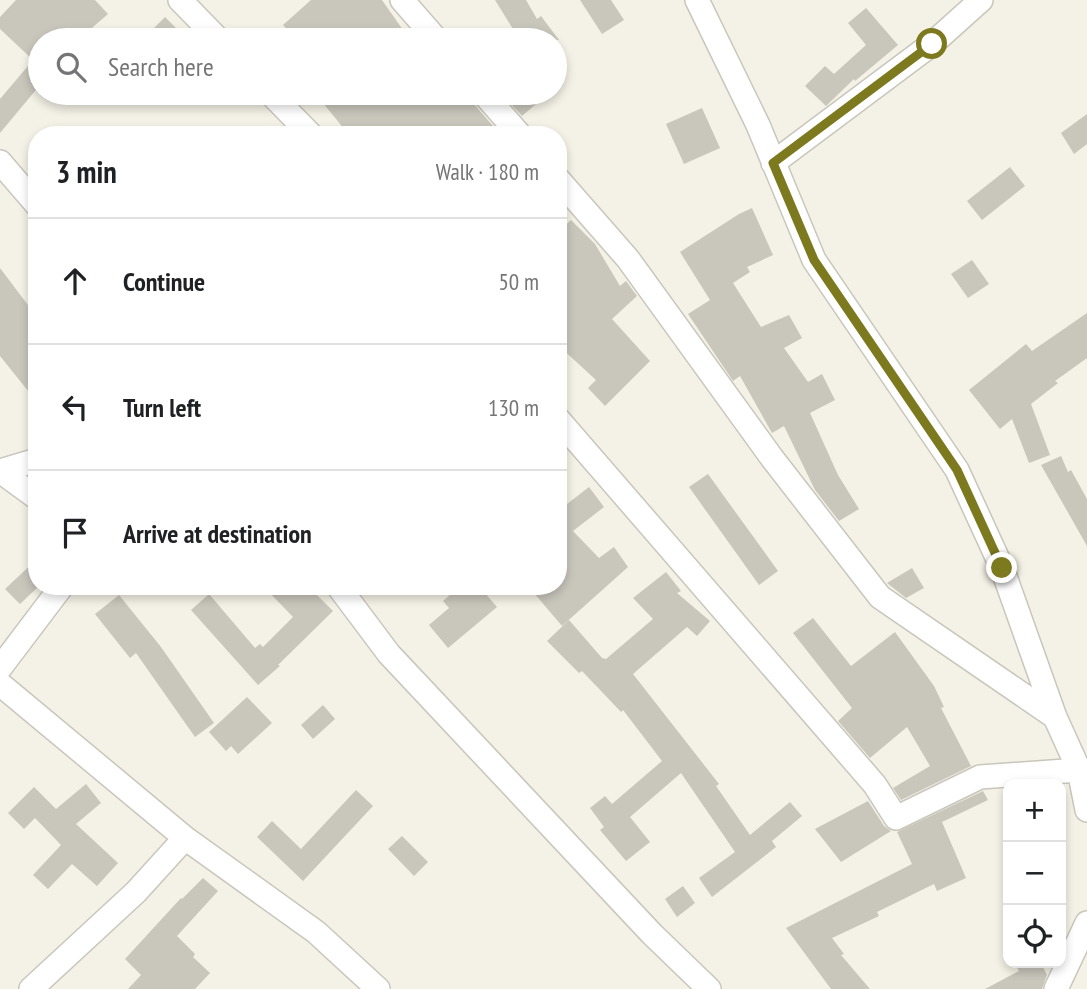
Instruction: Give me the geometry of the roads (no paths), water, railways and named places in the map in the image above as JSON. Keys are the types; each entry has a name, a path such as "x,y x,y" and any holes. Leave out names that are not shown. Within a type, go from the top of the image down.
{"street":[{"path":"180,0 207,28"},
{"path":"402,0 426,28"},
{"path":"698,0 814,260 957,470 1002,568 1055,717 1083,771 1087,810"},
{"path":"773,163 932,44 981,0"},
{"path":"282,105 302,126"},
{"path":"494,105 512,126"},
{"path":"0,162 28,195"},
{"path":"567,189 628,259 772,458 880,597 1055,717"},
{"path":"567,429 874,785 896,818 980,778 1083,771"},
{"path":"28,463 0,471 28,491"},
{"path":"0,668 55,595"},
{"path":"345,595 389,654 652,934 709,989"},
{"path":"5,697 185,838 316,932 378,989"},
{"path":"31,989 136,891 185,838"},
{"path":"1056,989 1087,923"}]}
